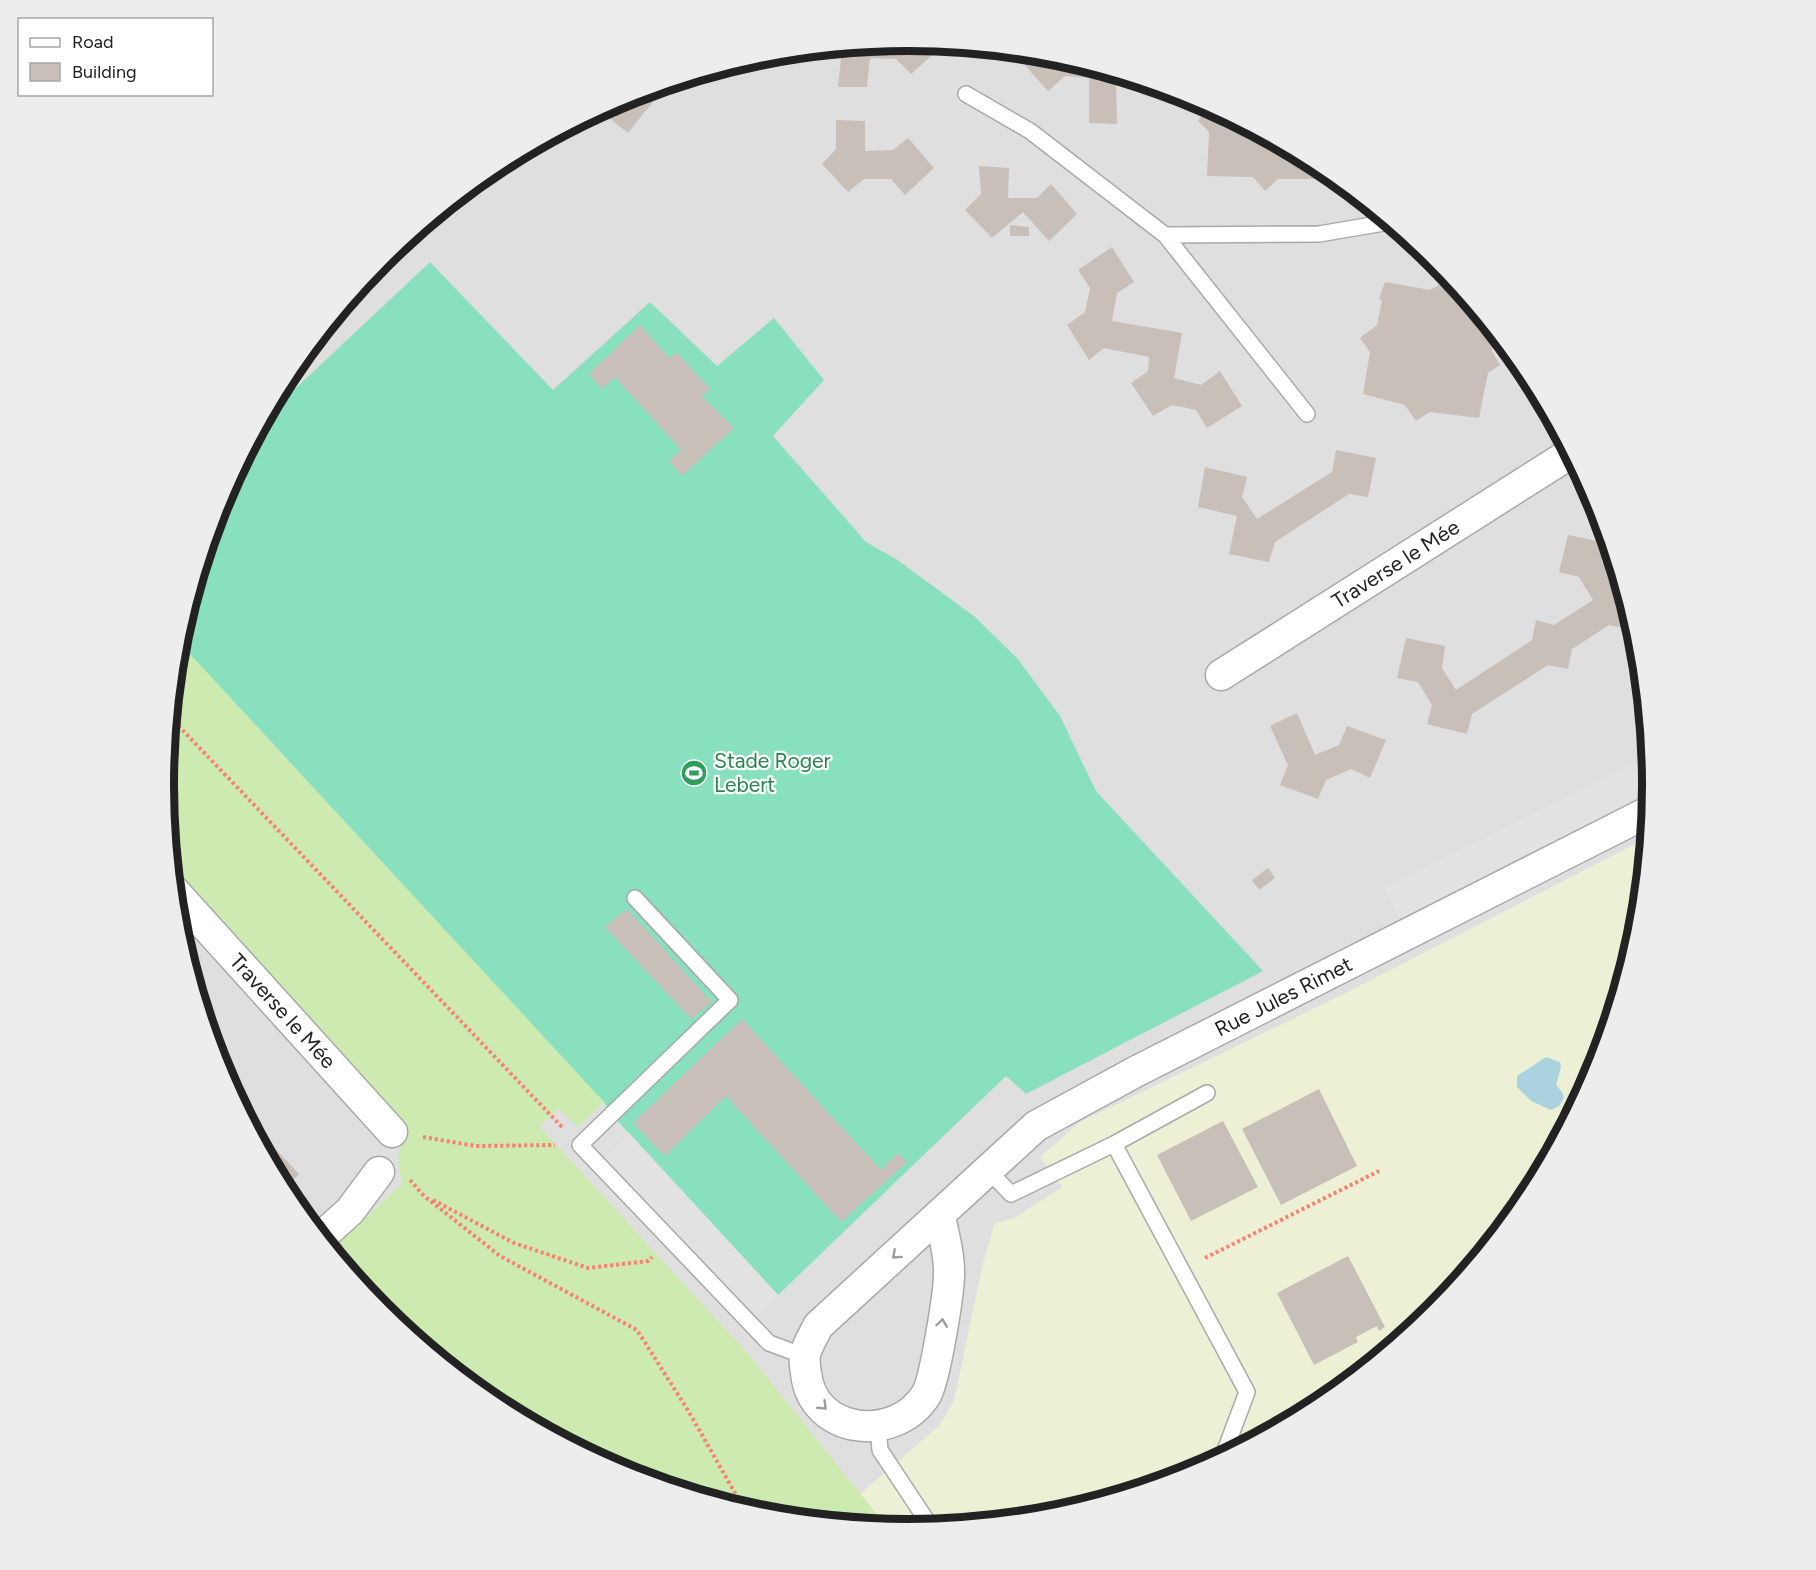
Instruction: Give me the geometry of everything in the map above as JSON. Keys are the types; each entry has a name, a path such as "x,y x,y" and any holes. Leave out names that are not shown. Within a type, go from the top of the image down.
{"street":[{"name":"Traverse le Mée","path":"1221,675 1564,457"},
{"name":"Rue Jules Rimet","path":"804,1356 818,1326 1036,1126 1070,1106 1641,816"},
{"name":"Traverse le Mée","path":"183,901 392,1132"},
{"path":"326,1232 350,1211 379,1173"},
{"path":"804,1356 807,1384 820,1407 853,1427 878,1427 907,1416 927,1394 937,1358 950,1270 940,1216"}],"lane":[{"path":"966,94 1030,131 1165,235 1307,414"},
{"path":"1165,235 1318,234 1380,224"},
{"path":"635,898 729,1000 580,1145 769,1343 804,1356"},
{"path":"988,1170 1011,1194 1208,1093"},
{"path":"1114,1143 1247,1392 1228,1445"},
{"path":"878,1427 880,1450 885,1460 925,1518"}],"path":[{"path":"177,724 580,1145"},
{"path":"580,1145 476,1146 392,1132 402,1172 424,1196 500,1256 637,1330 689,1412 738,1499"},
{"path":"1182,1269 1379,1171"},
{"path":"424,1196 514,1243 588,1268 648,1261 670,1239"}],"shaded area":[{"path":"908,51 956,53 1004,57 1098,76 1189,107 1233,127 1275,149 1355,203 1392,233 1460,301 1518,377 1544,418 1586,504 1603,549 1617,595 1636,689 1642,785 1640,833 1636,881 1617,975 1586,1066 1566,1110 1544,1152 1490,1232 1460,1269 1392,1337 1316,1395 1275,1421 1189,1463 1144,1480 1098,1494 1004,1513 908,1519 860,1517 812,1513 718,1494 627,1463 583,1443 541,1421 461,1367 424,1337 356,1269 298,1193 272,1152 230,1066 213,1021 199,975 180,881 174,785 176,737 180,689 199,595 230,504 250,460 272,418 326,338 356,301 424,233 500,175 541,149 627,107 672,90 718,76 812,57"},
{"path":"1641,760 1641,797 1400,919 1384,887"},
{"path":"629,1133 778,1295 750,1322 597,1164"}],"green space":[{"name":"Stade Roger Lebert","path":"430,262 553,390 650,302 717,366 774,318 824,380 773,436 866,542 896,559 974,616 1017,658 1060,716 1096,791 1263,971 1026,1094 1006,1076 778,1295 612,1115 604,1102 187,650 199,595 230,504 250,460 284,399"},
{"path":"187,650 604,1102 578,1127 559,1109 539,1126 750,1356 880,1518 812,1513 765,1505 672,1480 627,1463 541,1421 461,1367 424,1337 389,1304 336,1244 402,1184 399,1154 401,1141 408,1127 180,875 174,785 180,689"},
{"path":"1639,842 1636,881 1617,975 1586,1066 1566,1110 1544,1152 1490,1232 1460,1269 1392,1337 1316,1395 1275,1421 1189,1463 1144,1480 1098,1494 1004,1513 908,1519 879,1518 860,1494 940,1425 954,1401 983,1263 995,1223 1015,1218 1062,1187 1040,1157 1080,1122 1340,996"}],"water":[{"path":"1546,1057 1560,1062 1561,1067 1556,1085 1564,1098 1559,1106 1551,1110 1531,1101 1517,1087 1517,1076"}],"building":[{"path":"908,51 935,52 911,74 896,59 870,58 867,87 838,87 841,59 837,55"},
{"path":"1021,61 1051,65 1116,82 1117,124 1089,123 1089,78 1065,76 1048,91"},
{"path":"658,95 628,133 607,116"},
{"path":"1203,113 1233,127 1275,149 1322,179 1278,179 1265,191 1253,177 1207,176 1209,132 1198,121"},
{"path":"836,120 865,121 865,151 893,150 908,138 934,168 905,195 891,179 864,179 848,192 822,164 836,149"},
{"path":"979,166 1009,168 1008,198 1037,198 1051,184 1077,214 1049,241 1023,212 992,238 965,210 981,194"},
{"path":"1010,225 1029,227 1029,236 1010,236"},
{"path":"1112,247 1134,282 1117,293 1112,321 1182,333 1174,378 1201,385 1220,371 1242,406 1207,428 1196,410 1172,405 1153,416 1131,383 1148,371 1149,357 1104,348 1089,360 1067,325 1085,312 1090,288 1078,270"},
{"path":"1385,282 1430,290 1443,283 1493,343 1492,351 1500,365 1488,373 1479,418 1430,412 1416,421 1405,405 1363,394 1370,352 1360,338 1377,325 1382,300 1379,299"},
{"path":"640,325 669,358 676,352 710,389 702,396 734,428 682,476 669,461 681,450 615,377 602,389 589,374"},
{"path":"1336,450 1376,458 1368,497 1349,494 1275,542 1269,562 1229,554 1237,516 1198,507 1205,467 1247,477 1242,497 1257,519 1332,472"},
{"path":"1568,535 1600,542 1604,552 1602,562 1611,576 1625,628 1609,625 1572,649 1568,669 1548,665 1472,714 1467,734 1427,724 1432,705 1418,682 1397,678 1406,638 1445,646 1442,668 1456,690 1532,640 1536,620 1554,625 1593,600 1579,577 1559,572"},
{"path":"1297,713 1315,755 1339,745 1347,726 1386,740 1370,778 1351,769 1326,780 1318,799 1280,785 1288,765 1270,726"},
{"path":"1268,868 1275,878 1259,890 1252,880"},
{"path":"627,909 712,1002 691,1019 605,927"},
{"path":"742,1019 881,1170 898,1153 907,1162 841,1222 726,1096 665,1156 633,1123"},
{"path":"1319,1089 1357,1166 1281,1205 1242,1129"},
{"path":"1223,1121 1258,1187 1191,1221 1157,1155"},
{"path":"264,1137 299,1174 291,1182"},
{"path":"1348,1256 1385,1327 1379,1331 1377,1326 1356,1337 1358,1342 1314,1365 1277,1293"}],"place":[{"name":"Stade Roger Lebert","path":"694,773"}]}
